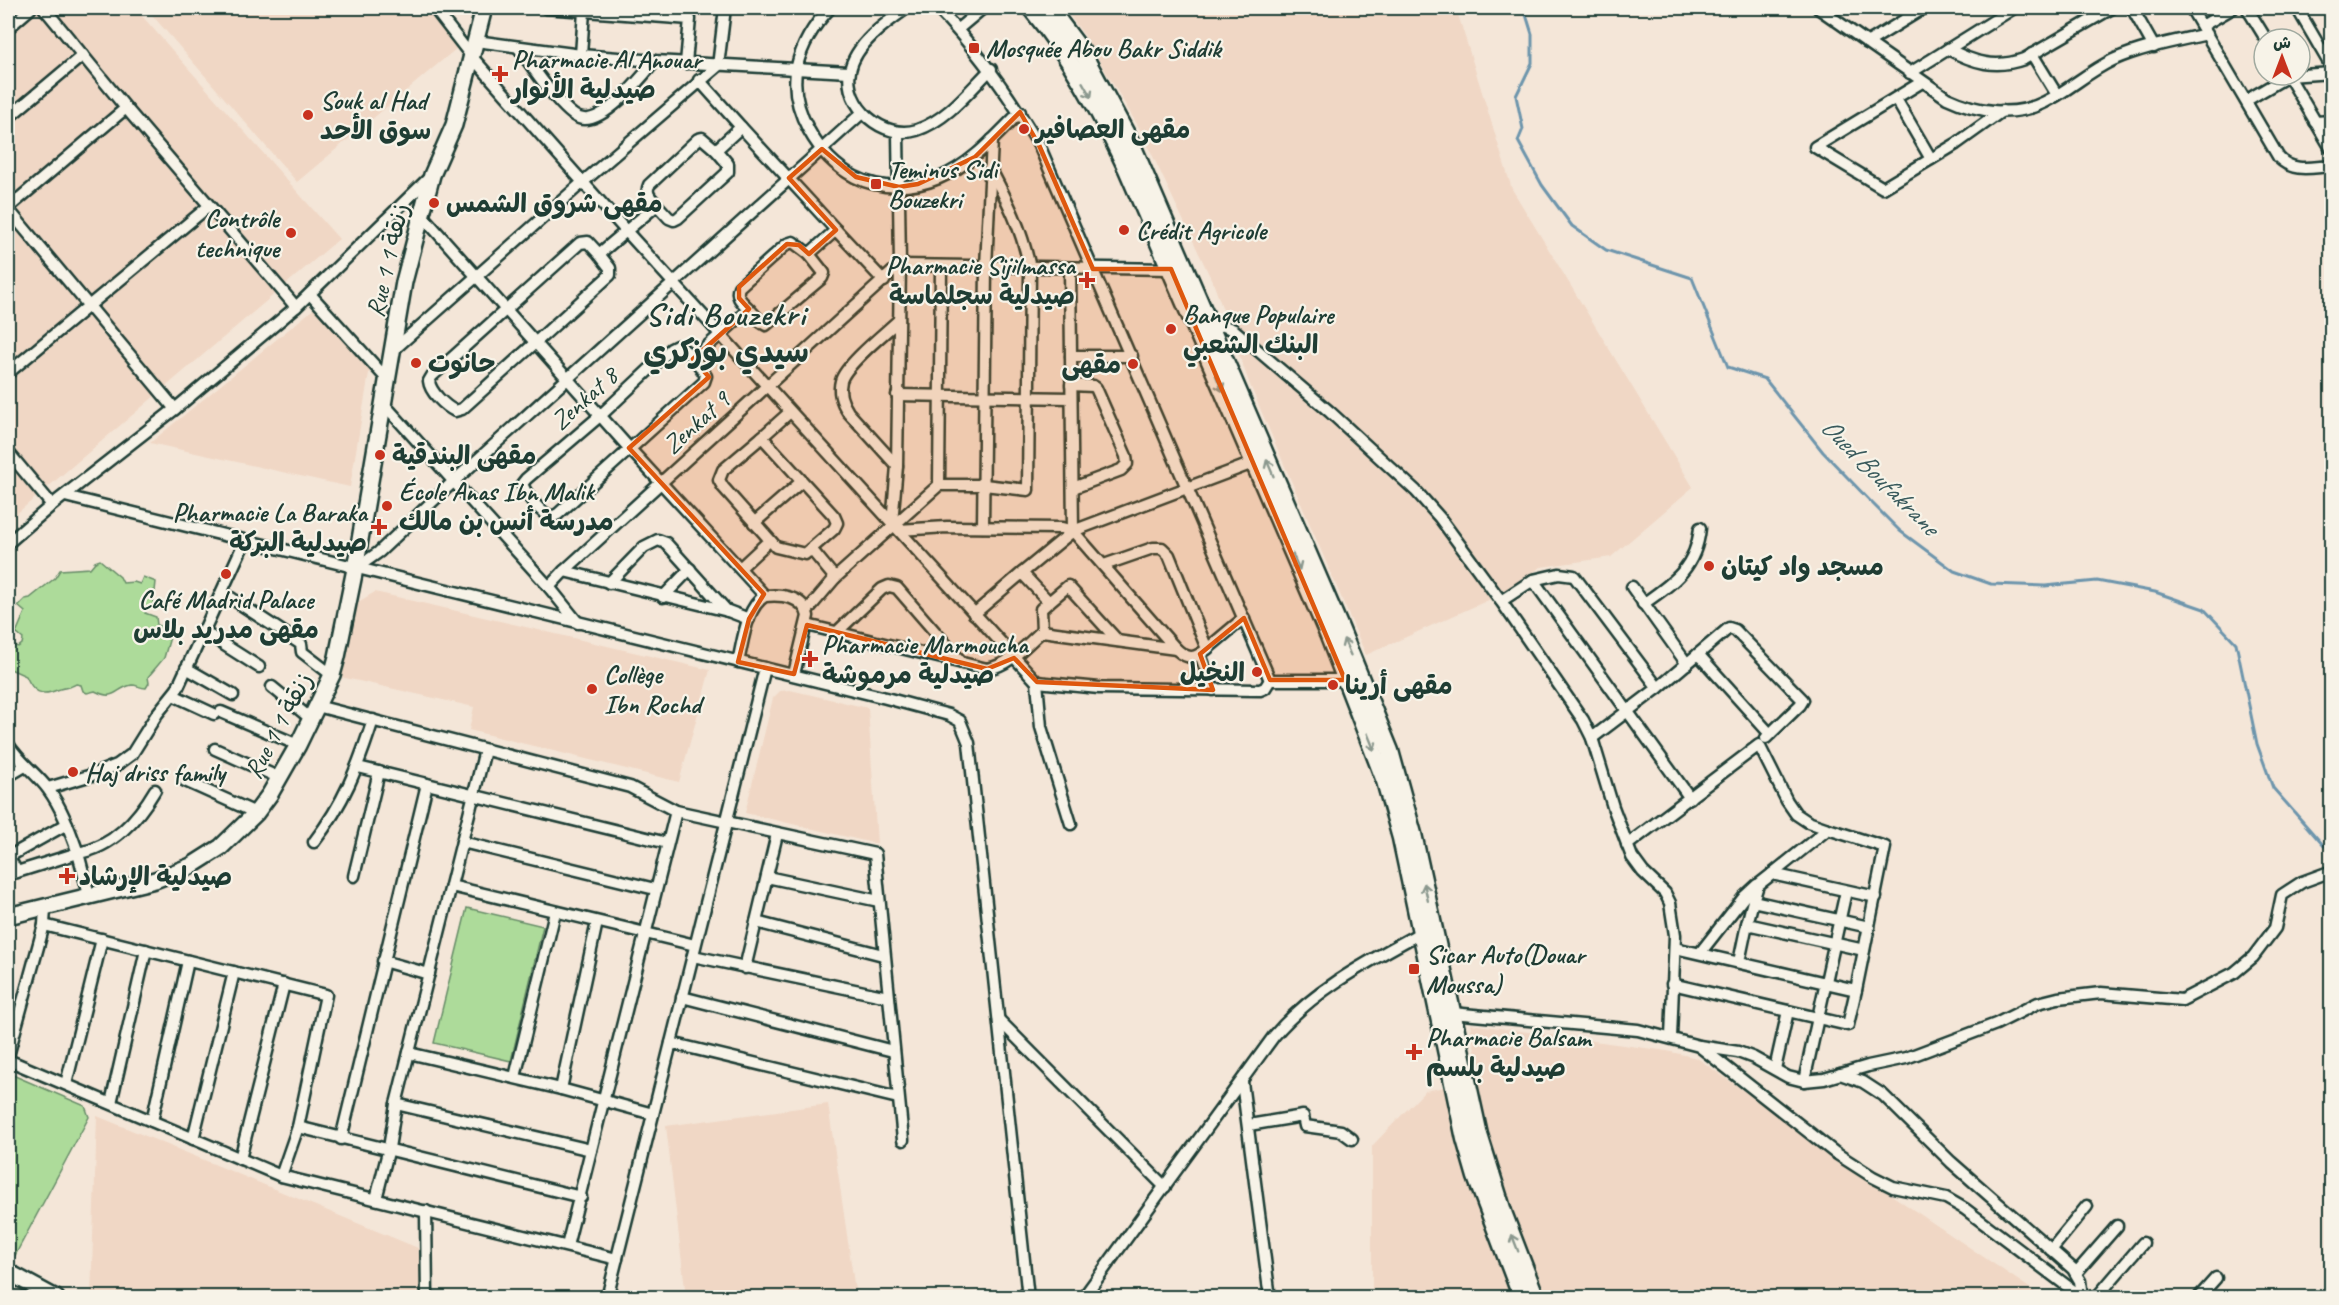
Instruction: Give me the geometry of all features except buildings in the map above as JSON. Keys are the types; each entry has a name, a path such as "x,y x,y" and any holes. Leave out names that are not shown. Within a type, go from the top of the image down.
{"main road":[{"path":"1031,8 1074,67 1101,115 1171,269 1252,463 1328,634 1375,753 1391,800 1422,932 1465,1139 1476,1177 1522,1298"},
{"path":"1049,8 1082,52 1120,119 1210,325 1390,751 1413,834 1488,1168 1536,1298"}],"street":[{"path":"8,28 31,8"},
{"path":"44,8 296,307"},
{"path":"434,8 472,57 627,232 1037,682 1041,727 1071,824"},
{"name":"Rue 1 زنقة 1","path":"8,916 155,880 191,866 221,847 256,813 280,778 298,745 332,675 355,569 390,353 404,282 432,175 454,125 484,8"},
{"path":"546,8 690,19 686,63"},
{"path":"390,353 699,80 718,66 725,8"},
{"path":"831,8 813,29 803,47 796,68 796,90 804,121 822,149 839,166 856,177 876,184 899,187 938,178 975,157 1020,112"},
{"path":"908,8 866,43 856,56 849,72 854,99 862,113 886,129 898,133 915,131 931,124 949,111 991,69"},
{"path":"937,8 958,29 991,69 1039,145 1270,680"},
{"path":"958,29 983,8"},
{"path":"1818,8 1922,82 1962,105 2002,111 2029,108 2056,95 2112,61 2204,30 2233,8"},
{"path":"1867,43 1924,8"},
{"path":"1910,73 2014,8"},
{"path":"1948,49 1978,63 2009,64 2032,54 2112,8"},
{"path":"2132,8 2154,47"},
{"path":"2191,8 2279,158 2287,165 2297,168 2331,166"},
{"path":"2247,8 2259,27"},
{"path":"2297,8 2331,68"},
{"path":"581,55 584,11"},
{"path":"476,41 581,55 718,66 849,72"},
{"path":"518,47 570,113 586,120 617,101 655,61"},
{"path":"2032,54 2056,95"},
{"path":"8,118 83,55"},
{"path":"2312,74 2331,73"},
{"path":"699,80 884,280"},
{"path":"1922,82 1815,147 1882,188 1956,144 2002,111"},
{"path":"2247,100 2269,87"},
{"path":"2294,87 2331,150"},
{"path":"1896,99 1931,159"},
{"path":"126,108 8,208 175,409"},
{"path":"355,569 379,552 673,282 862,113"},
{"path":"2315,122 2331,121"},
{"path":"716,150 741,127"},
{"path":"895,526 900,265 898,133"},
{"path":"698,139 706,140 728,164 728,172 674,220 669,218 657,205 648,195 649,185 698,139"},
{"path":"983,527 986,267 992,140"},
{"path":"807,611 835,578 939,485 984,485 1028,490 1030,267 1019,224 990,168"},
{"path":"8,543 52,505 175,409 296,307 432,175"},
{"path":"599,254 657,205"},
{"path":"8,373 209,206"},
{"path":"421,214 629,448 765,596"},
{"path":"809,254 836,230"},
{"path":"588,242 599,254 610,268 610,275 462,409 455,411 450,408 430,386 429,381 432,376 580,243 588,242"},
{"path":"794,242 809,254 822,269 824,273 822,278 766,325 761,322 739,298 737,292 739,287 787,244 794,242"},
{"path":"900,265 1171,269"},
{"name":"Zenkat 9","path":"549,587 900,265"},
{"path":"939,485 941,266"},
{"path":"1070,268 1073,531"},
{"path":"310,294 386,378"},
{"path":"629,448 704,382 706,376 693,359 749,309"},
{"path":"897,466 848,412 843,404 840,388 841,381 849,368 898,320"},
{"path":"1210,325 1224,326 1234,330 1330,412 1416,492 1440,518 1569,698 1592,738 1632,857 1643,872 1665,893 1670,903 1675,935 1671,1038"},
{"name":"Zenkat 8","path":"629,448 552,517 546,515 522,484 601,415 671,349 677,346 684,349 693,359"},
{"path":"1071,356 1132,356"},
{"path":"1071,385 1096,388 1126,456 1127,464 1121,470 1072,488"},
{"path":"897,395 1071,398"},
{"path":"382,402 549,587 578,623"},
{"path":"790,412 723,470 719,480 770,544 812,553 835,578"},
{"path":"762,437 834,516 837,523 834,529 812,553"},
{"path":"8,452 52,505"},
{"path":"974,614 1073,531 1252,463"},
{"path":"754,523 801,482"},
{"path":"65,496 794,675 949,714 960,721 969,742 1028,1298"},
{"path":"895,526 1062,528 1073,531 1185,657 1189,658 1204,652 1244,618"},
{"path":"1643,604 1669,586 1688,566 1699,538 1700,528"},
{"path":"609,583 644,547 654,540 666,543 728,611"},
{"path":"48,788 92,775 126,760 139,744 157,714 173,695 245,541"},
{"path":"740,568 770,544"},
{"path":"1104,566 1153,548 1162,548 1169,555 1204,652 1213,690"},
{"path":"663,597 690,569"},
{"path":"564,571 663,597 728,611 749,619"},
{"path":"1022,573 1048,602"},
{"path":"1501,601 1533,580 1559,574 1574,576 1658,688"},
{"path":"1533,580 1690,798"},
{"path":"837,632 882,589 889,586 897,588 962,663"},
{"path":"1042,631 1041,609 1068,586 1118,641"},
{"path":"1632,588 1687,664"},
{"path":"222,592 301,644 302,652 332,675"},
{"path":"738,662 749,619 757,603 765,596 788,597 801,603 807,611 807,625 794,675"},
{"path":"807,625 987,669 999,667 1042,631 1176,649"},
{"path":"1592,738 1658,688 1729,628 1735,630 1803,700 1759,745 1627,845"},
{"path":"204,632 259,667"},
{"path":"1698,654 1770,734"},
{"path":"186,668 233,695"},
{"path":"607,1298 765,668"},
{"path":"1270,680 1345,680"},
{"path":"1037,682 1099,688 1260,690 1270,680"},
{"path":"272,687 314,712 373,720 630,787 676,811 875,854 883,955 903,1140"},
{"path":"173,695 298,745"},
{"path":"314,842 336,812 358,767 373,720"},
{"path":"8,744 25,766 48,788 68,824 89,895"},
{"path":"1672,984 1848,1025 1885,847 1828,830 1796,814 1759,745"},
{"path":"215,749 280,778"},
{"path":"376,1199 389,1148 396,1104 485,750"},
{"path":"8,776 25,766"},
{"path":"358,767 667,843"},
{"path":"354,876 379,772"},
{"path":"184,781 256,813"},
{"path":"341,1139 427,784"},
{"path":"68,824 8,856 12,874 90,851 104,844 120,832 147,803 155,790"},
{"path":"567,1246 676,811"},
{"path":"1700,953 1744,897 1828,830"},
{"path":"745,968 777,834"},
{"path":"462,842 655,888"},
{"path":"1452,1013 1638,1030 1699,1046 1738,1052 1788,1077 1804,1081 1824,1079 1940,1047 1996,1024 2038,1003 2058,998 2101,993 2182,1000 2234,973 2253,957 2275,928 2282,895 2302,882 2331,871"},
{"path":"1772,874 1876,897"},
{"path":"766,877 879,901"},
{"path":"1739,962 1758,885"},
{"path":"451,886 645,934 745,968 888,997"},
{"path":"1804,1081 1846,891"},
{"path":"1753,901 1869,927"},
{"path":"45,907 44,925 8,1058 281,1176 616,1259"},
{"path":"515,1077 555,912"},
{"path":"561,1089 597,922"},
{"path":"756,922 883,955"},
{"path":"1748,924 1864,950"},
{"path":"44,925 327,995 298,1127 281,1176"},
{"path":"1083,1298 1291,1016 1334,983 1422,932"},
{"path":"66,1084 102,939"},
{"path":"1675,948 1856,990"},
{"path":"111,1103 146,950"},
{"path":"152,1120 188,961"},
{"path":"383,961 429,974"},
{"path":"193,1139 234,972"},
{"path":"240,1159 284,984"},
{"path":"682,997 893,1051"},
{"path":"1774,1069 1788,1011"},
{"path":"999,1020 1165,1187"},
{"path":"671,1043 898,1098"},
{"path":"1699,1046 1853,1165 1893,1187 1946,1198 1965,1209 2082,1297"},
{"path":"409,1053 515,1077 653,1114"},
{"path":"1840,1074 1863,1082 1883,1095 1951,1162 2076,1274 2080,1281 2082,1297"},
{"path":"1242,1082 1270,1298"},
{"path":"396,1104 591,1150"},
{"path":"1249,1125 1303,1116 1305,1126 1341,1131 1352,1138"},
{"path":"298,1127 581,1197"},
{"path":"2051,1250 2087,1206"},
{"path":"426,1211 427,1298"},
{"path":"2076,1274 2117,1226"},
{"path":"2096,1298 2144,1243"},
{"path":"8,1272 56,1298"},
{"path":"2198,1298 2216,1278"}],"highlighted area":[{"path":"1020,112 1039,145 1093,269 1171,269 1345,680 1270,680 1244,618 1200,654 1213,690 1037,682 1014,658 987,669 807,625 794,674 738,662 749,619 764,594 629,448 709,377 693,359 749,309 739,298 739,287 787,244 799,245 809,254 836,230 789,178 822,149 856,177 899,187 918,184 975,157"}],"shaded area":[{"path":"8,8 135,8 339,239 8,521"},
{"name":"Souk al Had سوق الأحد","path":"146,8 428,8 457,48 297,182"},
{"path":"1064,8 1456,8 1512,189 1693,487 1611,557 1541,567 1493,598 1366,655 1250,385 1214,285 1141,131 1084,35"},
{"path":"316,307 370,367 350,487 150,443"},
{"name":"Collège Ibn Rochd","path":"375,592 710,670 679,782 469,730 474,707 341,677 358,602"},
{"path":"790,690 868,708 877,844 745,813 773,698 780,691"},
{"path":"1470,1024 1667,1051 1697,1058 1893,1196 2043,1297 1372,1298 1372,1146 1425,1091 1481,1080"},
{"path":"828,1104 856,1297 686,1297 666,1126"},
{"path":"97,1116 418,1248 422,1271 420,1297 91,1298"}],"green space":[{"path":"100,560 120,577 123,583 140,584 143,577 156,582 155,591 148,592 147,595 154,601 152,607 145,613 156,617 157,625 164,627 170,637 164,658 148,677 149,683 146,688 132,685 107,695 95,691 87,693 83,691 81,685 76,684 51,692 38,692 26,676 8,668 8,647 13,645 18,647 22,644 23,639 16,633 25,612 18,606 55,578 60,570 90,568"},
{"path":"467,908 543,926 511,1061 434,1043"},
{"path":"8,1073 85,1106 89,1117 12,1261 8,1259"}],"waterway":[{"name":"Oued Boufakrane","path":"1524,8 1532,34 1532,63 1516,96 1523,129 1518,141 1542,185 1572,226 1606,250 1692,278 1728,367 1765,379 1823,452 1873,504 1900,531 1954,571 1991,584 2045,586 2097,581 2155,592 2204,609 2236,643 2257,744 2273,788 2324,846 2332,846"}],"place":[{"name":"Mosquée Abou Bakr Siddik","path":"974,48"},
{"name":"Pharmacie Al Anouar صيدلية الأنوار","path":"500,74"},
{"name":"Souk al Had سوق الأحد","path":"308,115"},
{"name":"مقهى العصافير","path":"1024,129"},
{"name":"Teminus Sidi Bouzekri","path":"876,184"},
{"name":"مقهى شروق الشمس","path":"434,203"},
{"name":"Crédit Agricole","path":"1124,230"},
{"name":"Contrôle technique","path":"291,233"},
{"name":"Pharmacie Sijilmassa صيدلية سجلماسة","path":"1087,280"},
{"name":"Banque Populaire البنك الشعبي","path":"1171,329"},
{"name":"حانوت","path":"416,363"},
{"name":"مقهى","path":"1133,364"},
{"name":"مقهى البندقية","path":"380,455"},
{"name":"École Anas Ibn Malik مدرسة أنس بن مالك","path":"387,506"},
{"name":"Pharmacie La Baraka صيدلية البركة","path":"379,527"},
{"name":"مسجد واد كيتان","path":"1709,566"},
{"name":"Café Madrid Palace مقهى مدريد بلاس","path":"226,574"},
{"name":"Pharmacie Marmoucha صيدلية مرموشة","path":"810,659"},
{"name":"النخيل","path":"1257,672"},
{"name":"مقهى أرينا","path":"1333,685"},
{"name":"Collège Ibn Rochd","path":"592,689"},
{"name":"Haj driss family","path":"73,772"},
{"name":"صيدلية الإرشاد","path":"67,876"},
{"name":"Sicar Auto(Douar Moussa)","path":"1414,969"},
{"name":"Pharmacie Balsam صيدلية بلسم","path":"1414,1052"}],"district":[{"name":"Sidi Bouzekri سيدي بوزكري","path":"726,332"}]}
